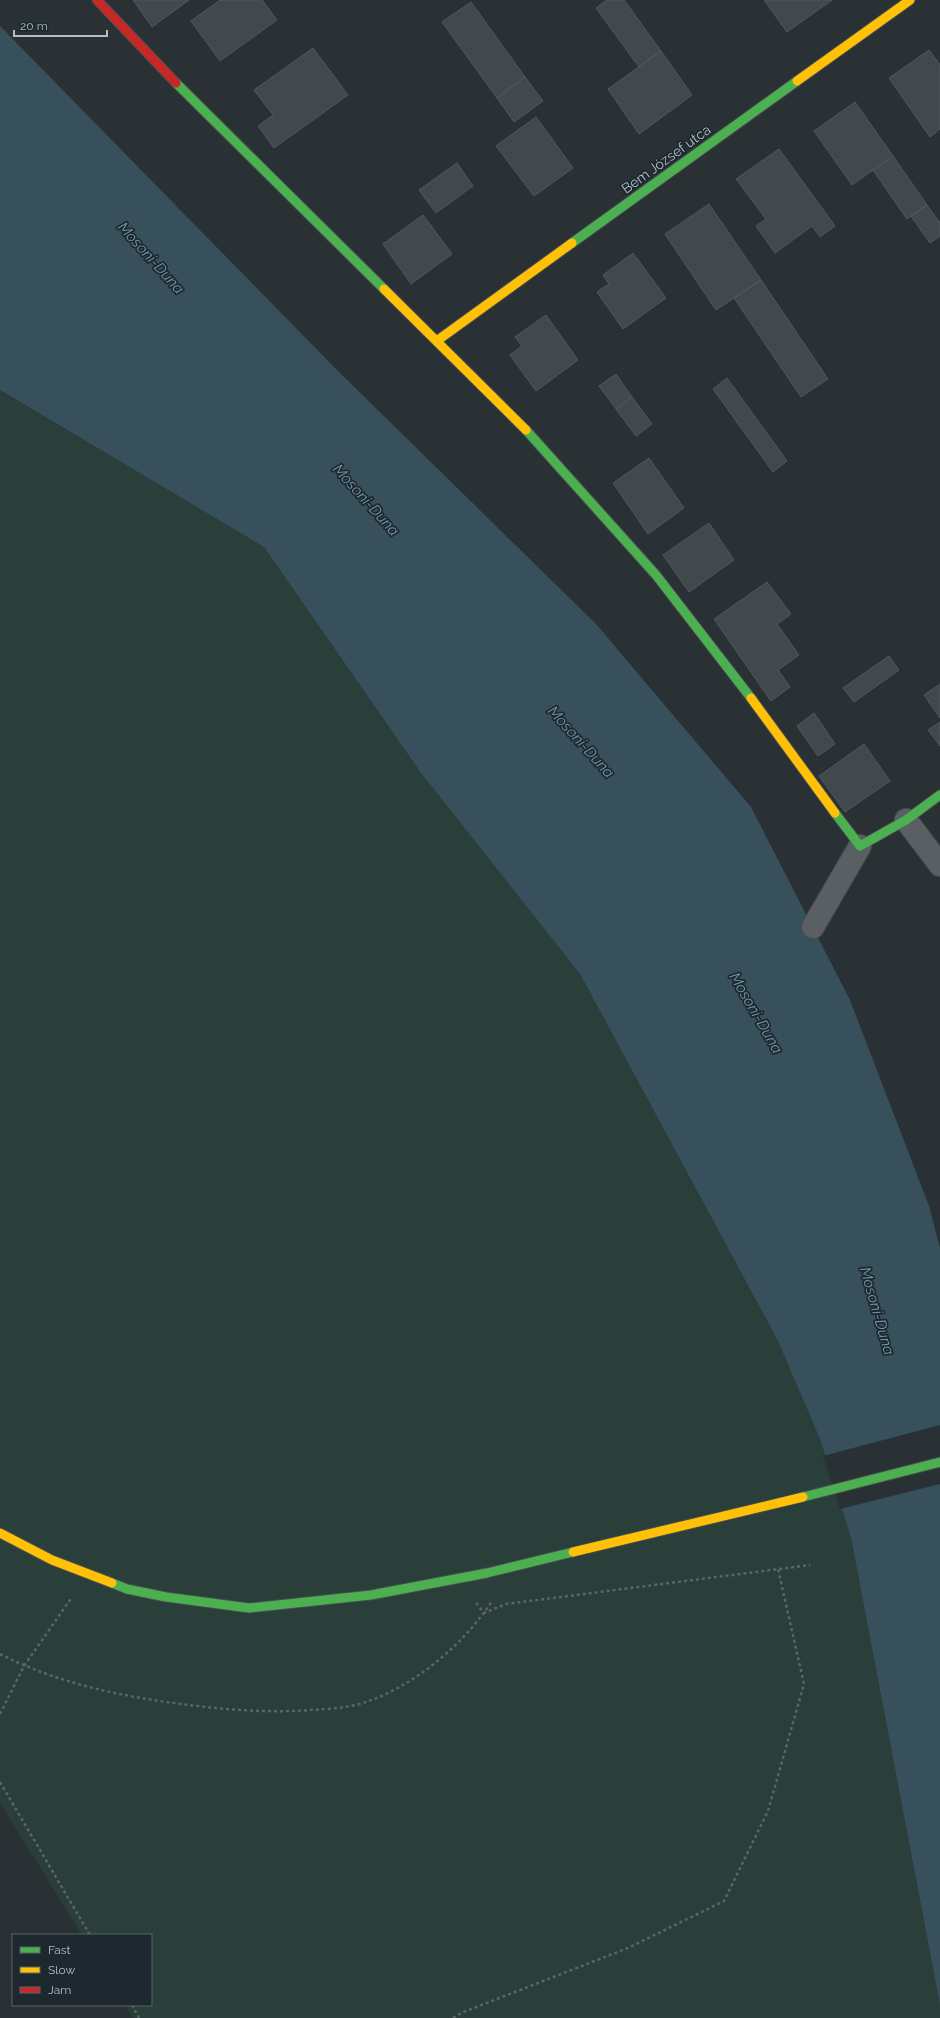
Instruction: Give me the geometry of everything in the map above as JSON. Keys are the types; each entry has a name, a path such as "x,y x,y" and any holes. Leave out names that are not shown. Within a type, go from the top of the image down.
{"street":[{"path":"97,0 226,133 438,340 516,419 656,575 750,697 860,846"},
{"name":"Bem József utca","path":"438,340 910,0"},
{"path":"813,927 860,846 906,820 940,795"},
{"path":"906,820 940,865"},
{"path":"0,1533 52,1560 127,1590 249,1608 371,1595 457,1579 851,1485 940,1462"}],"path":[{"path":"484,1613 506,1604 810,1565"},
{"path":"453,2018 461,2013 628,1948 724,1901 768,1811 804,1684 778,1569"},
{"path":"0,1714 24,1666 87,1575"},
{"path":"457,1579 484,1613"},
{"path":"0,1654 24,1666 65,1681 138,1699 242,1711 287,1712 335,1708 366,1702 405,1683 448,1653 484,1613 495,1596"},
{"path":"0,1782 89,1934"},
{"path":"133,2006 139,2018"}],"green space":[{"path":"0,390 264,547 421,773 580,974 777,1339 820,1439 851,1538 940,2005 940,2018 133,2018 126,2006 152,2006 152,1934 81,1934 0,1803"}],"water":[{"name":"Mosoni-Duna","path":"0,26 338,371 596,624 751,807 850,1000 929,1206 940,1248 940,2005 851,1538 820,1439 777,1339 580,974 421,773 264,547 0,390"}],"pier":[{"path":"940,1425 940,1484 840,1509 823,1456"}],"building":[{"path":"133,0 189,0 152,27"},
{"path":"220,0 262,0 277,20 220,61 191,21"},
{"path":"607,0 624,0 661,51 639,67 596,8"},
{"path":"764,0 832,0 787,32"},
{"path":"471,2 525,77 497,98 442,22"},
{"path":"313,48 348,95 274,148 258,126 273,115 254,90"},
{"path":"929,50 940,65 940,129 930,137 889,78"},
{"path":"661,51 692,95 639,134 608,89"},
{"path":"525,77 543,101 514,122 497,98"},
{"path":"855,102 893,156 852,185 814,131"},
{"path":"536,117 573,168 534,196 496,146"},
{"path":"779,149 835,226 820,237 812,226 775,253 756,226 766,219 736,179"},
{"path":"893,156 927,205 907,219 873,170"},
{"path":"457,163 473,186 436,213 419,190"},
{"path":"709,204 761,280 716,310 665,234"},
{"path":"927,205 940,223 940,236 930,243 911,216"},
{"path":"423,215 452,254 411,284 383,244"},
{"path":"633,253 666,298 623,329 597,292 609,284 603,275"},
{"path":"761,280 828,379 801,397 734,298"},
{"path":"546,315 578,360 536,391 510,355 522,346 515,337"},
{"path":"616,374 632,397 616,409 599,386"},
{"path":"727,378 787,461 773,472 713,389"},
{"path":"632,397 652,424 636,436 616,409"},
{"path":"649,458 684,508 648,534 613,483"},
{"path":"709,523 734,560 689,592 663,555"},
{"path":"767,582 791,614 777,624 799,655 778,670 790,687 771,701 714,619"},
{"path":"889,656 899,670 854,702 843,688"},
{"path":"940,684 940,718 924,695"},
{"path":"814,713 835,744 818,756 797,726"},
{"path":"940,722 940,746 928,730"},
{"path":"864,744 890,781 845,812 819,776"}],"traffic: fast":[{"path":"572,243 797,81"},
{"path":"176,83 384,289"},
{"path":"526,430 656,575 751,698"},
{"path":"835,813 860,846 906,820 940,795"},
{"path":"803,1497 940,1462"},
{"path":"112,1583 127,1589 166,1597 249,1608 371,1595 487,1573 573,1552"}],"traffic: slow":[{"path":"797,81 910,0"},
{"path":"438,340 572,243"},
{"path":"384,289 526,430"},
{"path":"751,698 835,813"},
{"path":"573,1552 803,1497"},
{"path":"0,1533 52,1560 112,1583"}],"traffic: jam":[{"path":"97,0 176,83"}]}
